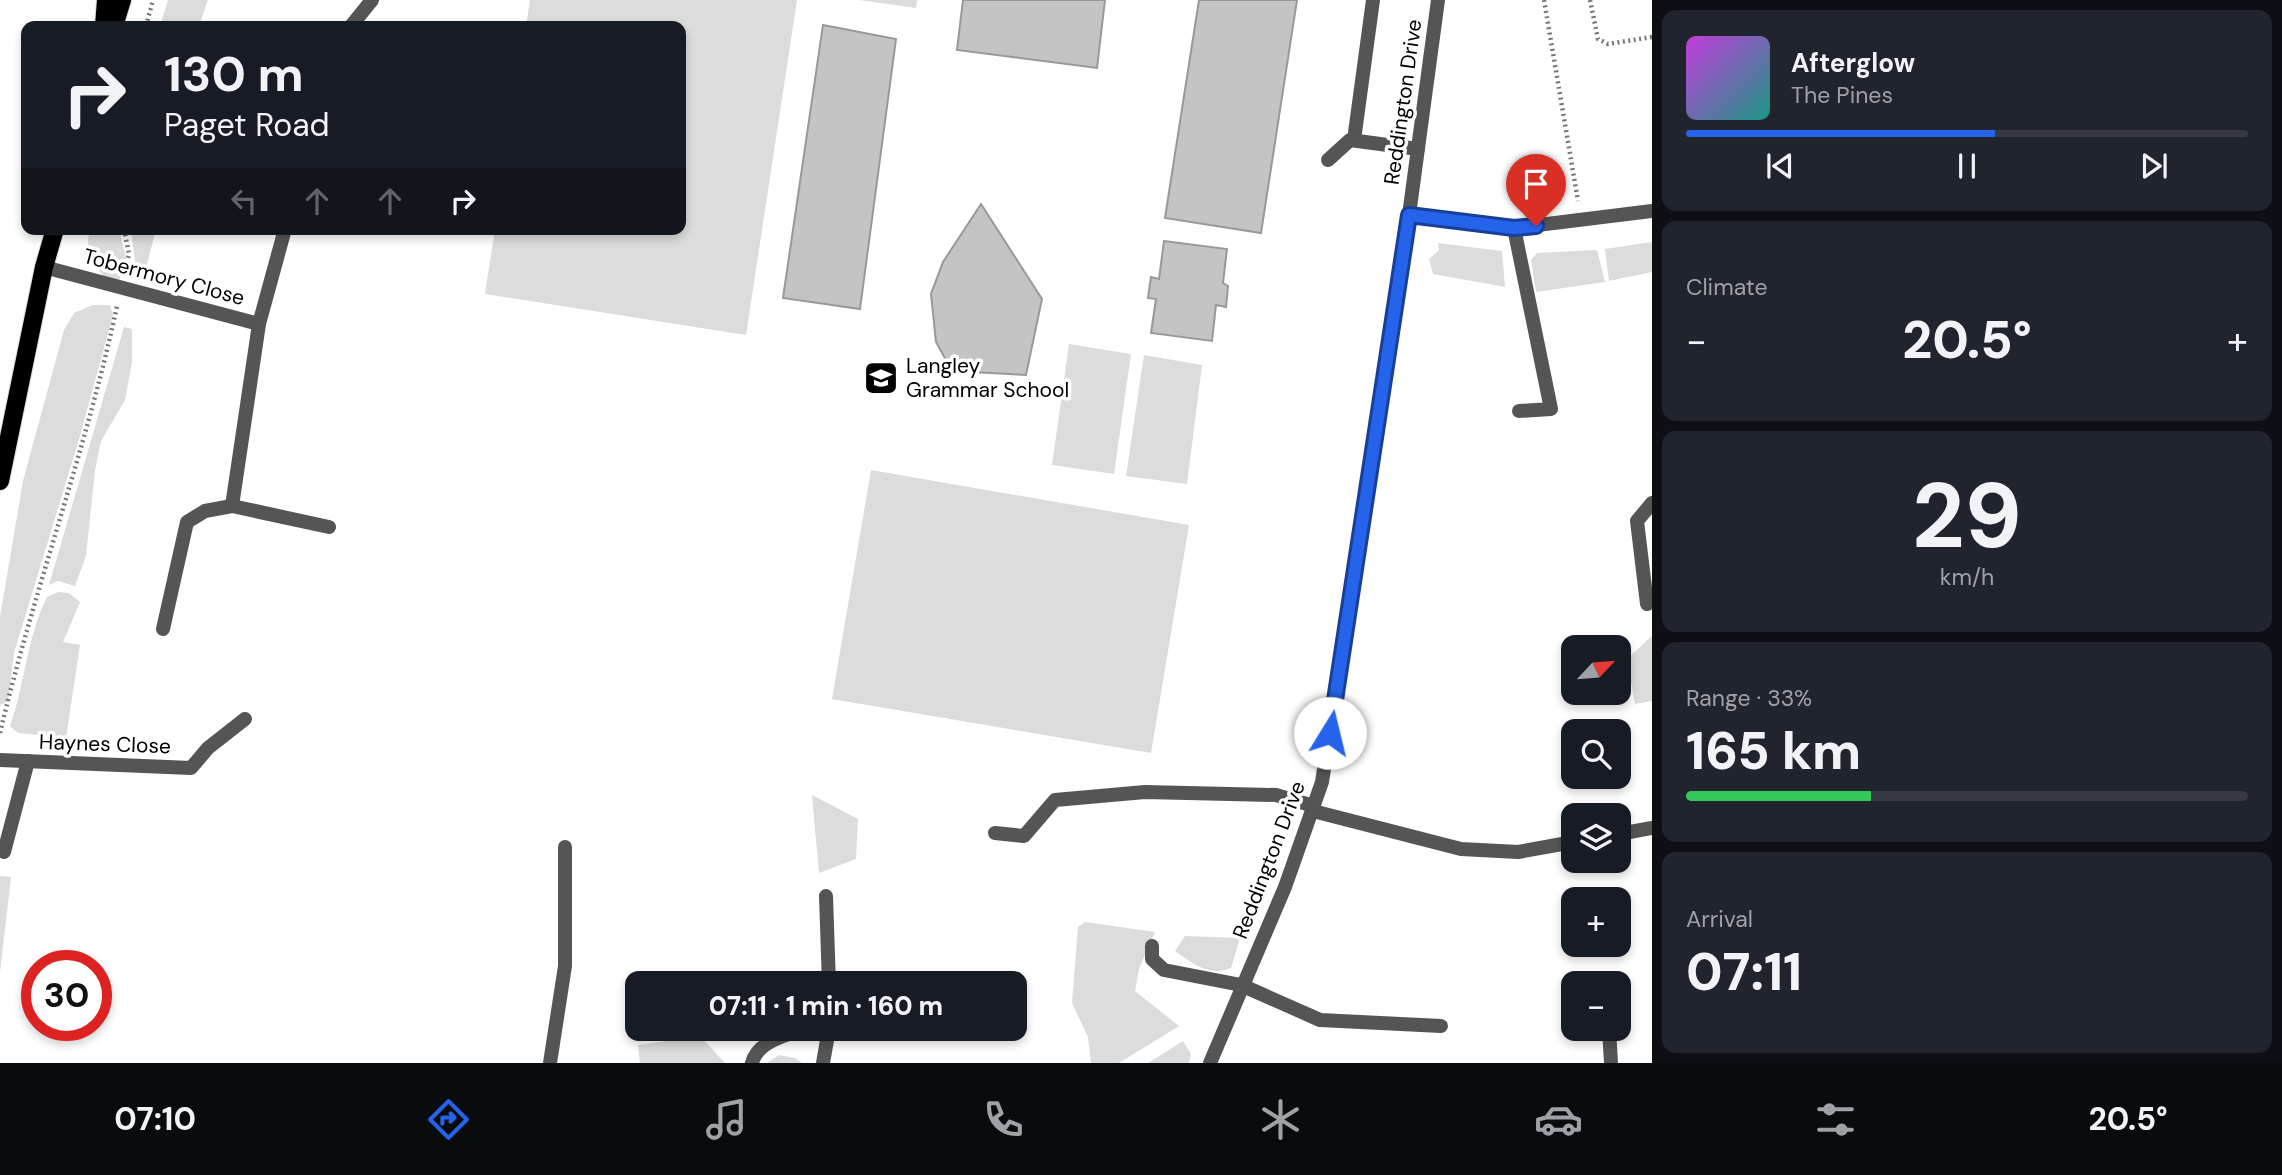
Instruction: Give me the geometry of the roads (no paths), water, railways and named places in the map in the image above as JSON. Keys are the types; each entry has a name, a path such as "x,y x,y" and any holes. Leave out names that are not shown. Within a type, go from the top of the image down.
{"main road":[{"path":"104,21 106,0"},
{"path":"116,21 122,0"},
{"path":"0,481 44,267 53,235"}],"street":[{"path":"355,21 372,0"},
{"path":"1354,140 1373,0"},
{"name":"Reddington Drive","path":"1210,1063 1285,887 1322,782 1409,215 1437,0"},
{"path":"1328,160 1338,149 1354,140 1418,149"},
{"path":"1409,215 1514,228 1581,222 1652,211"},
{"path":"1514,228 1550,409 1519,411"},
{"name":"Tobermory Close","path":"44,267 259,324 283,235"},
{"path":"232,506 259,324"},
{"path":"1647,604 1637,521 1652,503"},
{"path":"163,629 187,523 205,511 232,506 329,527"},
{"name":"Haynes Close","path":"0,760 191,768 208,748 244,719"},
{"name":"Haynes Close","path":"4,852 28,761"},
{"path":"995,833 1024,835 1055,800 1145,792 1276,795 1461,849 1518,852 1561,844"},
{"path":"1631,832 1652,828"},
{"path":"550,1063 565,967 565,847"},
{"path":"826,895 829,971"},
{"path":"1152,946 1152,959 1164,970 1241,985 1320,1020 1441,1026"},
{"path":"752,1063 752,1058 771,1041"},
{"path":"823,1063 827,1041"},
{"path":"1610,1041 1611,1063"}],"place":[{"name":"Langley Grammar School","path":"881,378"}]}
